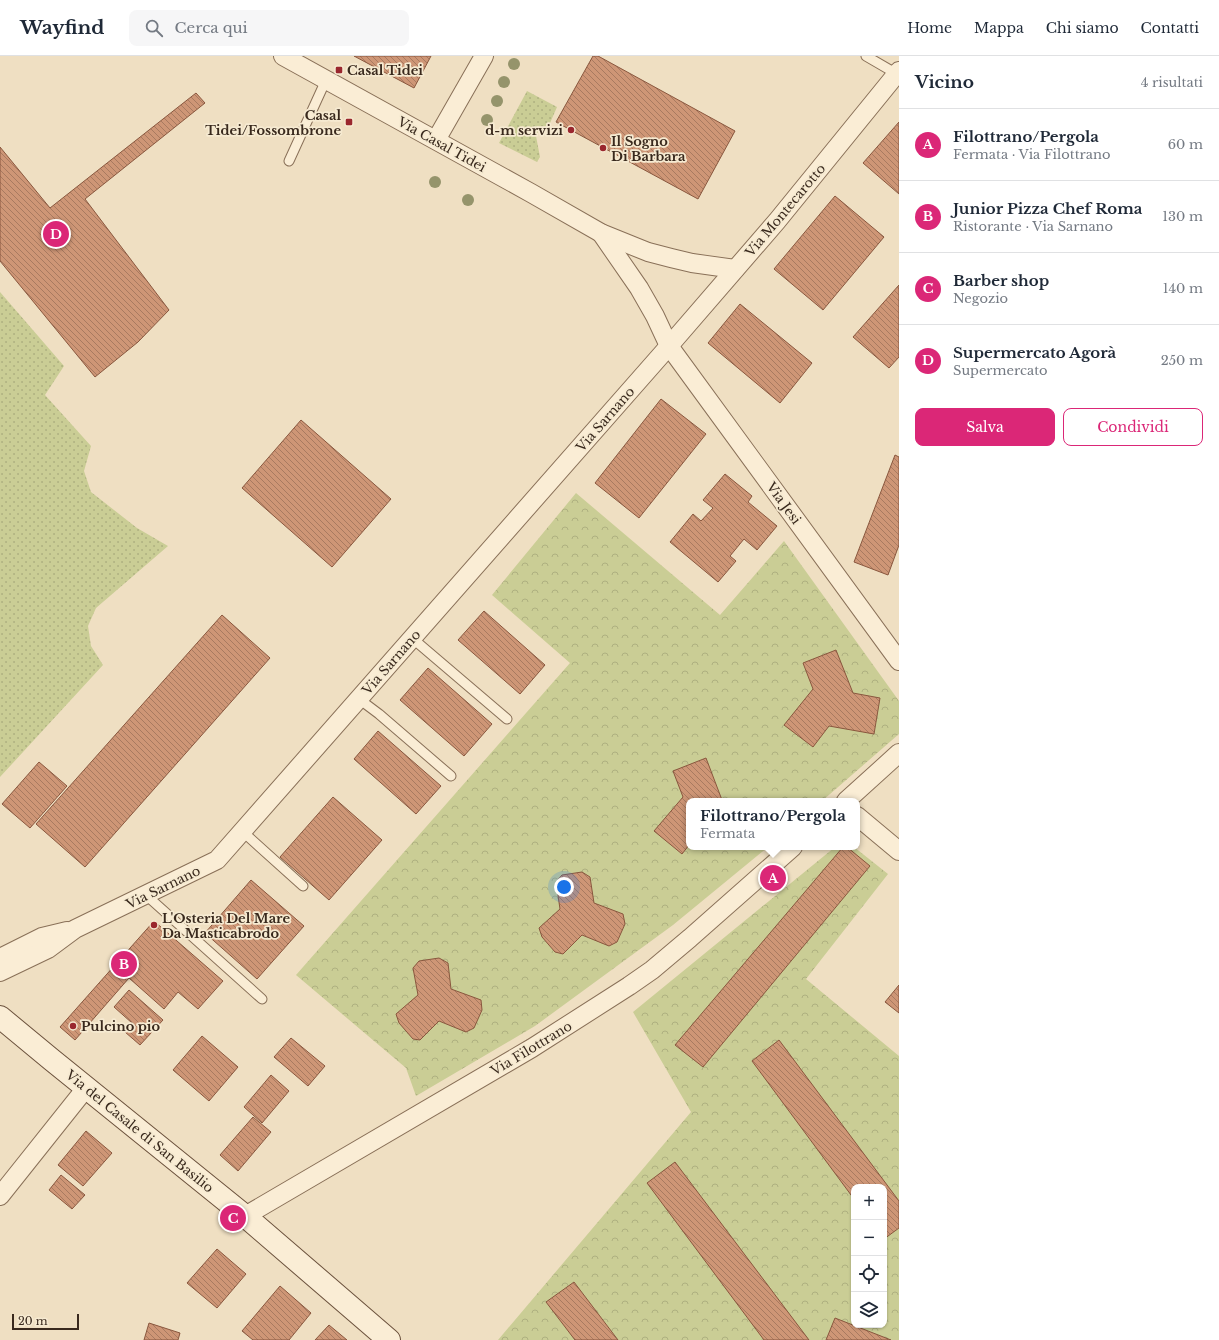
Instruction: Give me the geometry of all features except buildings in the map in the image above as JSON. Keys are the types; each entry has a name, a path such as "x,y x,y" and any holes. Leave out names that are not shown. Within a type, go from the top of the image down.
{"street":[{"name":"Via Casal Tidei","path":"283,56 601,233 648,252 692,263 735,269"},
{"path":"436,140 484,56"},
{"name":"Via Montecarotto","path":"669,346 777,221 898,73"},
{"name":"Via Casal Tidei","path":"601,233 656,316 669,346"},
{"name":"Via Sarnano","path":"0,972 48,949 75,929 217,860 669,346"},
{"name":"Via Jesi","path":"669,346 899,661"},
{"path":"849,798 899,753"},
{"path":"860,818 899,851"},
{"name":"Via Filottrano","path":"245,1216 532,1048 629,986 652,970 690,938 790,850"},
{"name":"Via Sarnano","path":"0,958 42,936 75,929"},
{"name":"Via del Casale di San Basilio","path":"0,1017 245,1216 389,1340"},
{"path":"0,1196 86,1088"}],"lane":[{"path":"866,56 898,73"},
{"path":"289,161 326,80"},
{"path":"412,638 507,719"},
{"path":"359,699 451,776"},
{"path":"242,831 303,886"},
{"path":"146,895 262,999"}],"green space":[{"path":"527,91 557,107 547,130 540,127 536,136 540,157 537,162 499,143"},
{"path":"0,292 64,366 45,395 91,446 84,471 91,492 137,528 168,546 96,608 88,626 91,646 103,665 0,777"},
{"path":"576,493 720,615 784,541 899,701 899,734 825,798 686,798 686,850 764,850 673,925 535,1026 416,1096 406,1068 296,975 570,663 492,595"},
{"path":"831,850 858,850 888,874 806,979 899,1056 899,1340 498,1340 691,1112 633,1012"}],"place":[{"name":"Casal Tidei","path":"339,70"},
{"name":"Casal Tidei/Fossombrone","path":"349,122"},
{"name":"d-m servizi","path":"571,130"},
{"name":"Il Sogno Di Barbara","path":"603,148"},
{"name":"Supermercato Agorà","path":"56,234"},
{"name":"Filottrano/Pergola","path":"773,878"},
{"name":"L'Osteria Del Mare Da Masticabrodo","path":"154,925"},
{"name":"Junior Pizza Chef Roma","path":"124,964"},
{"name":"Pulcino pio","path":"73,1026"},
{"name":"Barber shop","path":"233,1218"}]}
